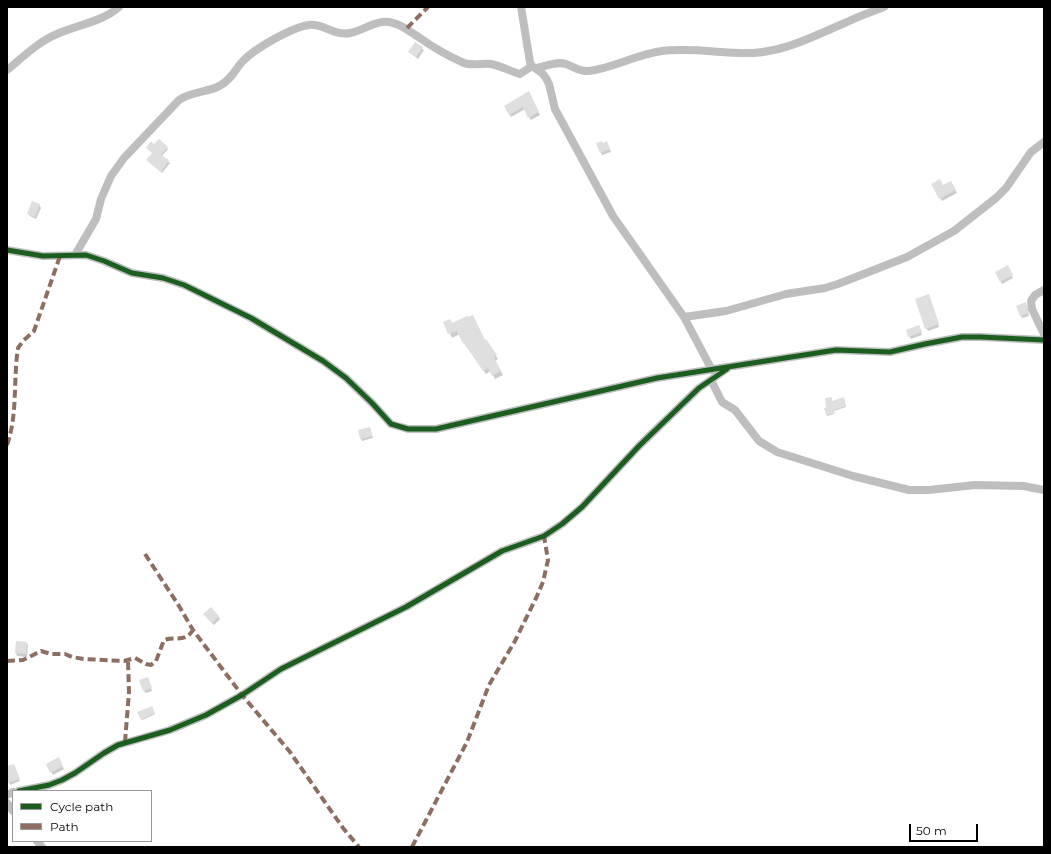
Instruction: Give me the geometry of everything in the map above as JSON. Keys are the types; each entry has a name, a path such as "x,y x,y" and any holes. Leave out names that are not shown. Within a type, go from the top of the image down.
{"street":[{"path":"7,70 38,44 48,38 114,12 119,7"},
{"path":"521,7 529,58 534,67 546,78 549,84 555,109 612,216 684,316 712,370"},
{"path":"75,255 93,224 106,185 115,170 124,158 179,100 186,96 210,90 221,85 232,77 244,60 264,46 293,30 311,25 323,27 339,33 349,33 386,21 407,28 433,46 467,64 492,64 520,74 534,67 559,62 580,71 589,71 647,53 664,51 692,50 753,53 771,51 806,40 884,7"},
{"path":"684,316 726,311 786,294 825,288 907,257 954,231 996,198 1006,188 1031,152 1044,142"},
{"path":"7,250 43,256 93,256 132,273 163,278 184,285 251,318 323,361 346,378 391,424 408,430 436,429 657,378 836,350 890,352 925,344 962,338 980,337 1044,340"},
{"path":"1044,290 1035,295 1031,301 1032,309 1044,334"},
{"path":"24,790 50,785 62,780 118,745 170,730 206,715 242,695 281,669 406,607 502,551 544,536 562,524 582,507 699,388 729,367"},
{"path":"711,380 722,402 735,410 759,441 777,452 853,476 910,490 988,485 1023,486 1044,490"}],"building":[{"path":"415,42 423,47 416,57 408,52"},
{"path":"529,91 539,112 528,118 523,107 509,115 504,106"},
{"path":"159,139 168,147 161,155 169,160 161,172 146,160 152,153 146,148 151,141 154,144"},
{"path":"602,141 603,143 607,141 610,149 600,153 596,143"},
{"path":"940,179 943,185 951,181 956,190 939,199 931,184"},
{"path":"32,201 40,204 35,217 27,214"},
{"path":"1008,265 1013,275 1000,282 995,272"},
{"path":"929,294 939,324 925,329 915,299"},
{"path":"1026,302 1028,313 1020,316 1016,306"},
{"path":"473,315 485,340 486,339 497,355 494,357 501,371 492,376 488,368 483,371 464,343 463,344 457,331 448,334 443,322 450,319 452,323 467,316"},
{"path":"919,325 922,332 908,337 906,330"},
{"path":"832,397 832,401 844,397 846,406 834,410 835,413 826,415 824,408 826,408 825,398"},
{"path":"370,427 372,436 360,439 358,430"},
{"path":"211,607 219,616 212,623 203,614"},
{"path":"16,641 27,642 26,654 15,653"},
{"path":"148,677 152,688 143,691 139,680"},
{"path":"152,706 155,713 141,720 137,712"},
{"path":"59,757 63,766 50,773 46,764"},
{"path":"14,764 20,779 7,783 7,766"}],"marked path":[{"path":"407,28 428,7"},
{"path":"7,445 13,421 18,348 34,331 60,256"},
{"path":"412,847 467,742 489,685 515,641 543,582 548,560 544,536"},
{"path":"145,554 193,630 242,695 290,752 343,828 359,847"},
{"path":"7,661 23,660 41,651 51,654 65,654 84,659 124,661 135,658 151,665 156,661 164,640 183,638 190,634 193,630"},
{"path":"125,742 129,692 128,660"}],"cycle path":[{"path":"7,250 43,256 86,255 132,273 163,278 184,285 251,318 323,361 346,378 391,424 408,429 436,429 657,378 836,350 890,352 962,337 1044,340"},
{"path":"24,790 49,785 62,780 118,745 170,730 206,715 242,695 281,669 406,607 502,551 544,536 562,524 582,507 639,446 699,388 727,369"}]}
